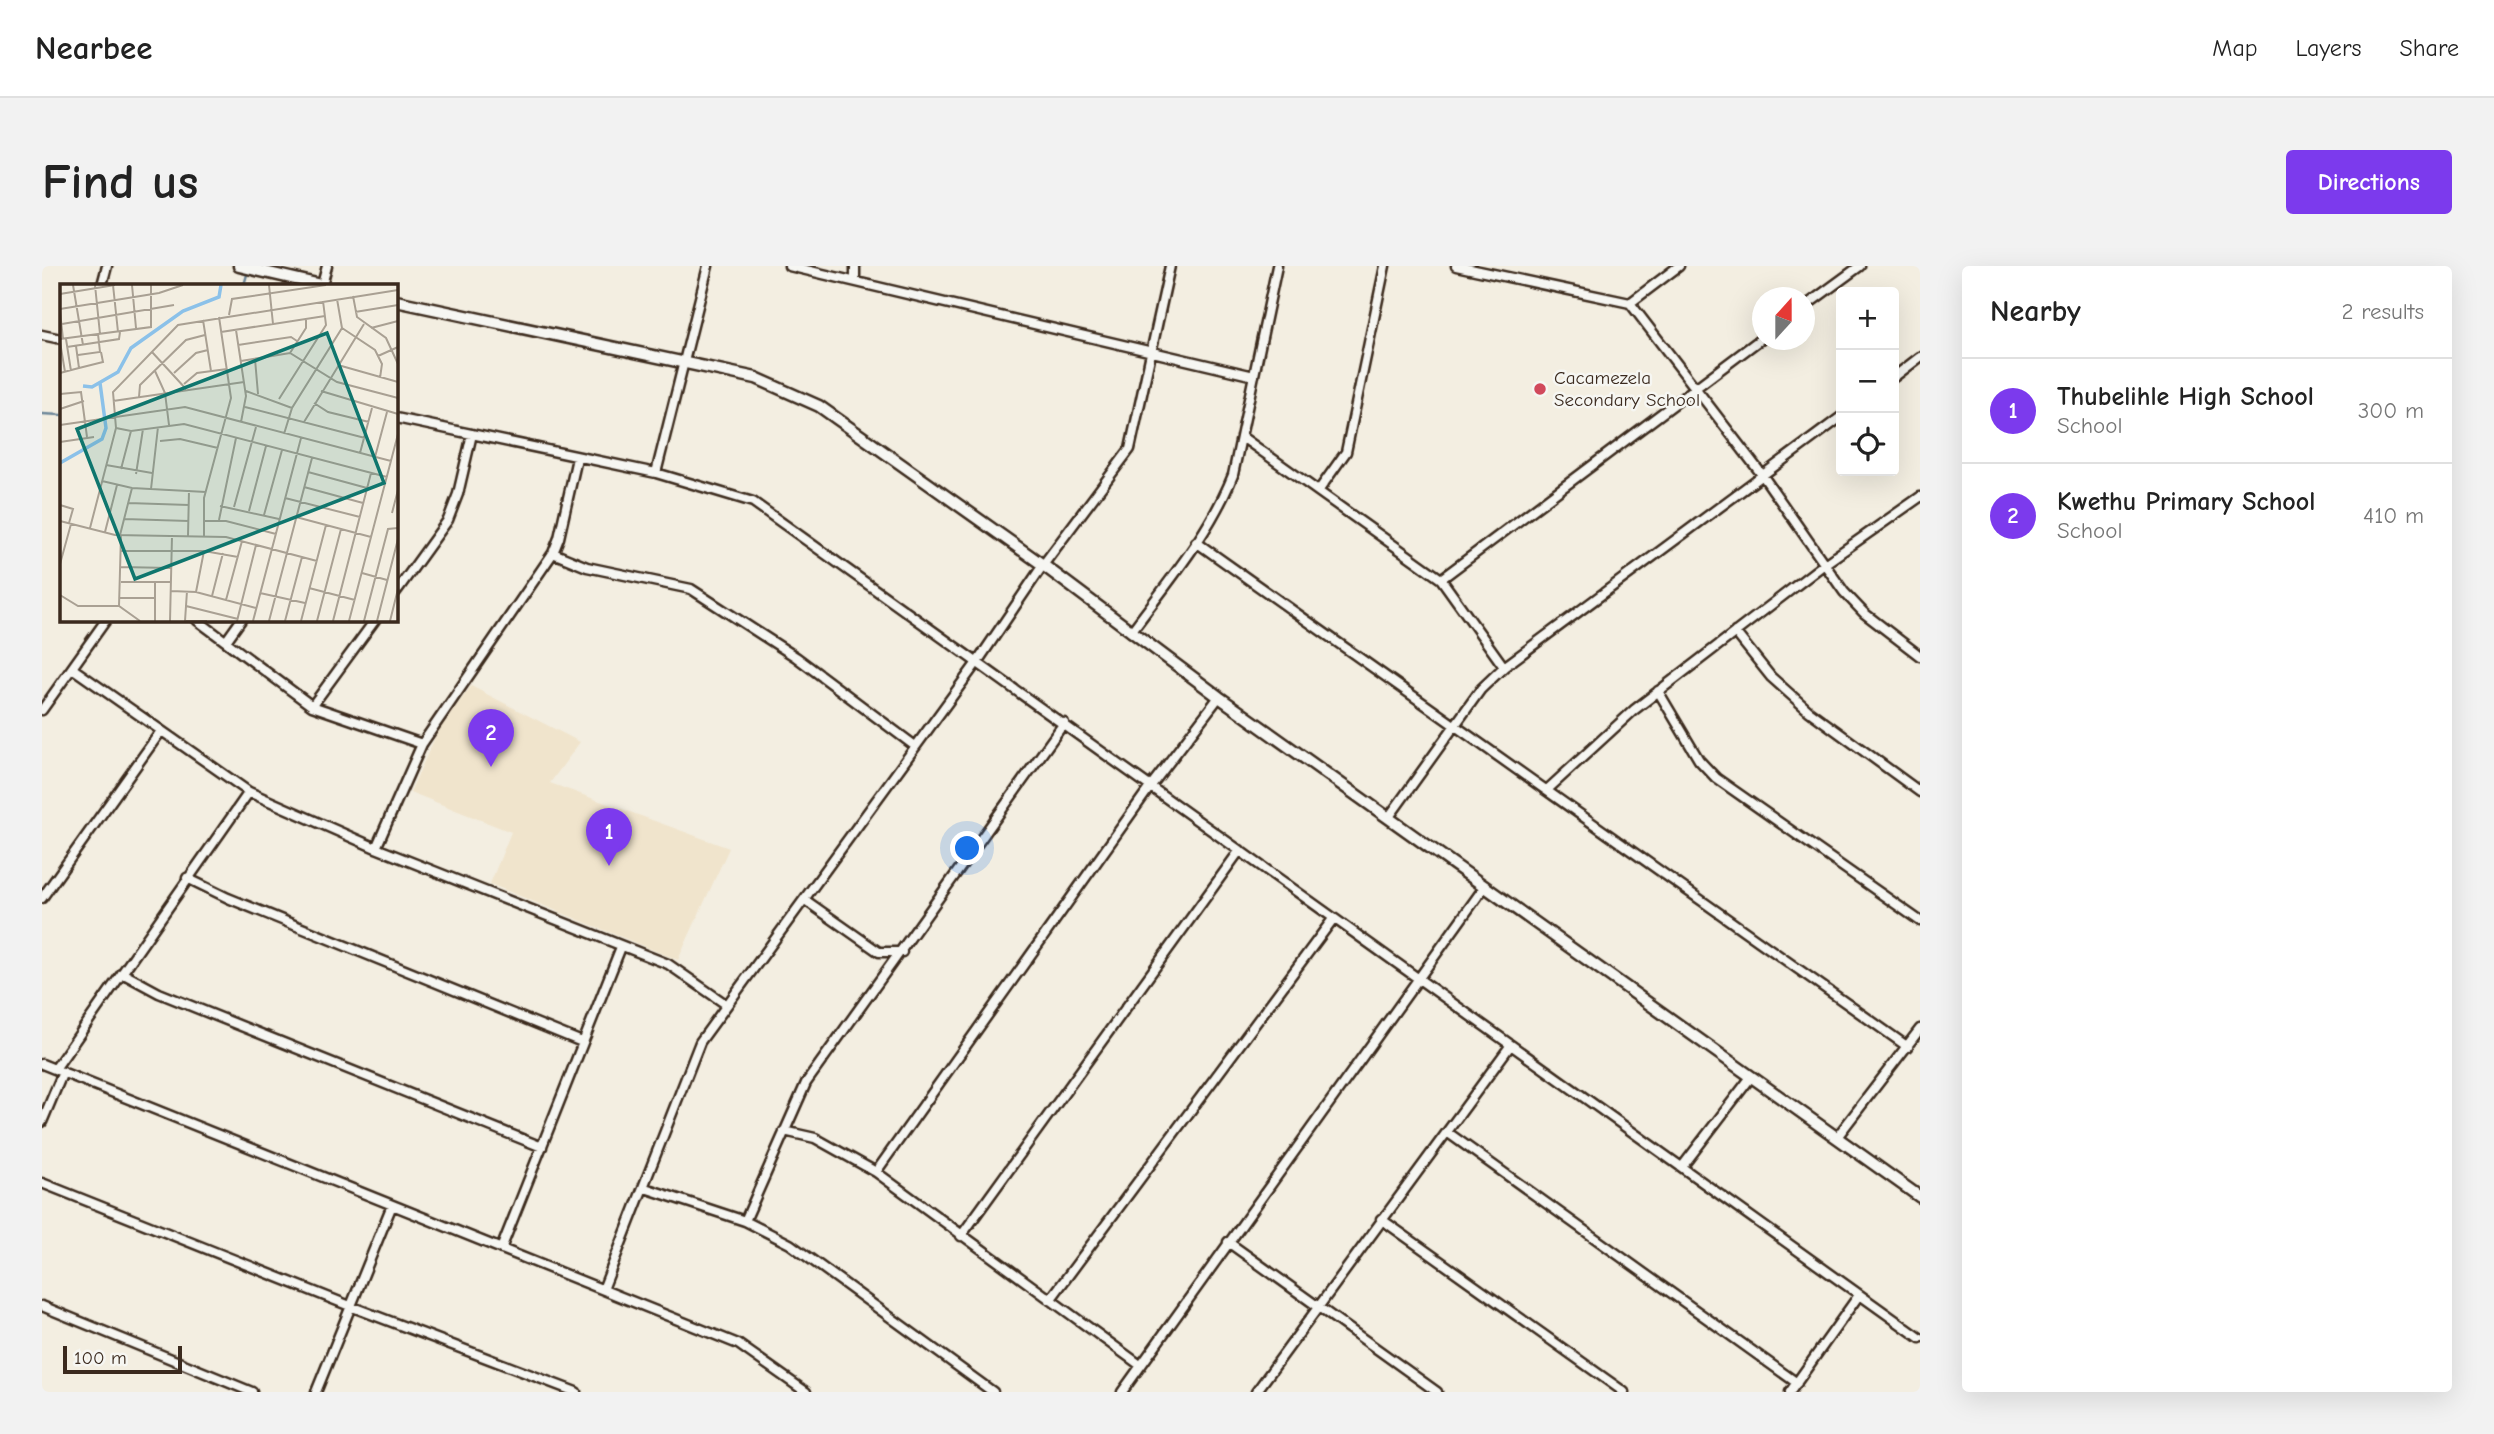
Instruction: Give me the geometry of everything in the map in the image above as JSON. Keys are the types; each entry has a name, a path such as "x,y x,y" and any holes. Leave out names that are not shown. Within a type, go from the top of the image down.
{"street":[{"path":"102,284 107,266"},
{"path":"239,266 318,284"},
{"path":"322,284 327,266"},
{"path":"656,473 708,266"},
{"path":"789,266 1254,376"},
{"path":"855,266 855,281"},
{"path":"604,1287 645,1188 694,1053 978,661 1043,565 1130,449 1170,266"},
{"path":"1131,632 1196,542 1222,501 1233,475 1277,266"},
{"path":"1319,490 1346,452 1385,266"},
{"path":"1456,266 1630,303 1763,476 1823,565 1864,613 1920,656"},
{"path":"1630,303 1679,266"},
{"path":"1815,299 1860,266"},
{"path":"397,301 683,360 756,378 819,405 1043,565 1219,697 1920,1197"},
{"path":"42,335 60,339"},
{"path":"1441,579 1752,345"},
{"path":"1899,373 1920,357"},
{"path":"397,418 656,473 753,502 1920,1338"},
{"path":"1389,817 1481,690 1504,667 1836,421"},
{"path":"397,591 448,520 458,494 472,434"},
{"path":"1242,437 1441,579 1504,667"},
{"path":"376,848 422,744 553,553 559,538 577,458"},
{"path":"1548,789 1608,731 1658,691 1823,565 1918,501"},
{"path":"1196,542 1454,726 1548,789 1908,1047"},
{"path":"553,553 587,567 691,589 796,657 915,746"},
{"path":"42,710 105,621"},
{"path":"198,621 312,706 422,744"},
{"path":"226,641 240,621"},
{"path":"312,706 374,621"},
{"path":"1735,632 1771,677 1809,711 1920,792"},
{"path":"72,668 249,792 376,848 682,972 727,1005"},
{"path":"1658,691 1699,760 1716,778 1920,921"},
{"path":"876,1172 1150,787 1219,697"},
{"path":"745,1221 812,1073 902,952 1064,723"},
{"path":"42,898 161,731"},
{"path":"42,1122 59,1071 122,972 249,792"},
{"path":"961,1236 1240,850"},
{"path":"187,878 240,903 582,1042"},
{"path":"1122,1392 1485,886"},
{"path":"805,900 879,951 902,952"},
{"path":"1050,1300 1333,919"},
{"path":"501,1249 621,947"},
{"path":"122,972 159,993 542,1147"},
{"path":"1837,1137 1920,1029"},
{"path":"1256,1392 1510,1045"},
{"path":"42,1064 501,1249 604,1287 738,1344 806,1392"},
{"path":"1682,1167 1751,1077"},
{"path":"784,1131 816,1139 876,1172 1140,1365"},
{"path":"1447,1132 1797,1383"},
{"path":"42,1183 350,1306 576,1392"},
{"path":"645,1188 745,1221 811,1258 993,1392"},
{"path":"316,1392 393,1206"},
{"path":"1381,1219 1624,1392"},
{"path":"1228,1242 1437,1392"},
{"path":"1790,1392 1859,1295"},
{"path":"42,1306 252,1392"}],"shaded area":[{"path":"471,686 580,742 550,783 729,848 678,960 490,884 511,832 410,792 438,731"}],"waterway":[{"path":"244,284 248,271"},
{"path":"42,414 60,415"}],"place":[{"name":"Cacamezela Secondary School","path":"1540,389"},
{"name":"Kwethu Primary School","path":"491,767"},
{"name":"Thubelihle High School","path":"609,866"}]}
